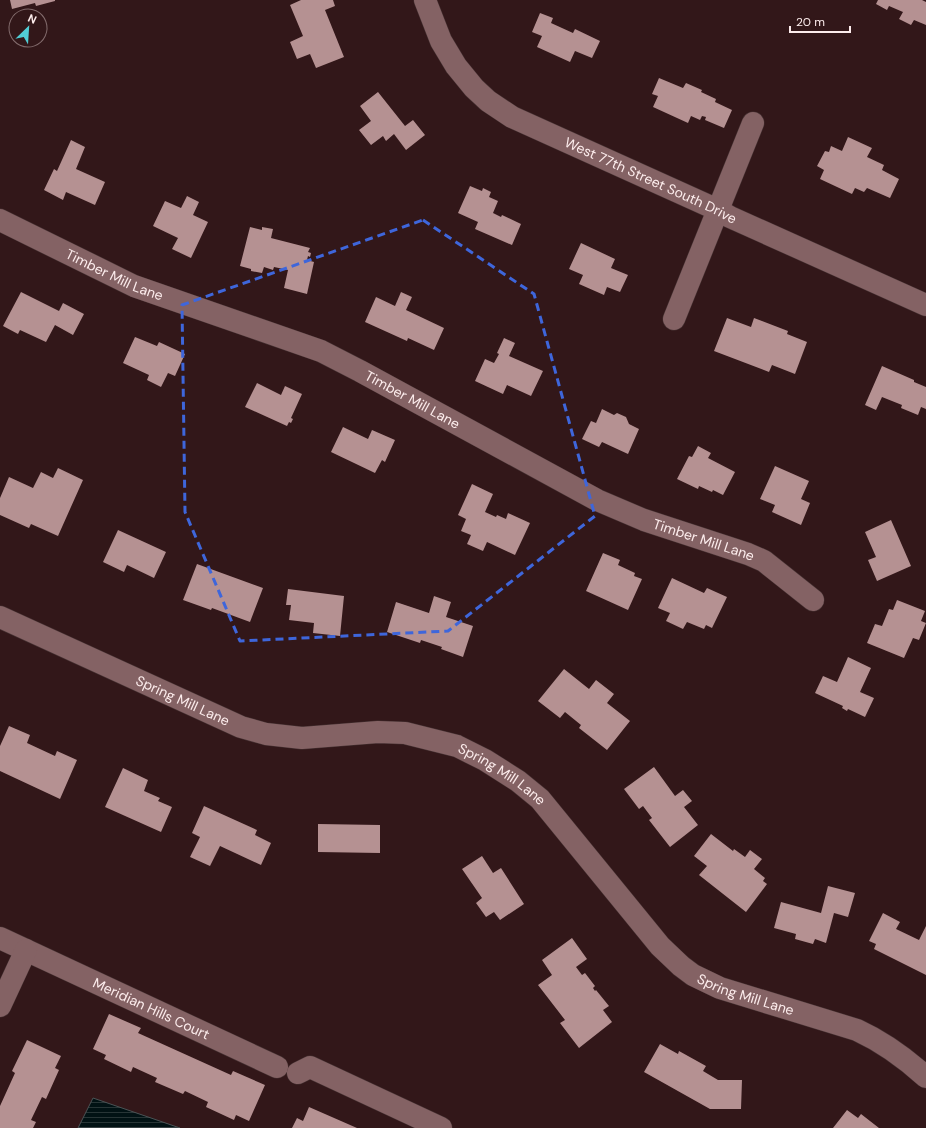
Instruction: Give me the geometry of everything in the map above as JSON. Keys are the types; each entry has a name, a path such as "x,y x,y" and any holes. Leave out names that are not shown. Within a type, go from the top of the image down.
{"street":[{"name":"West 77th Street South Drive","path":"425,0 441,40 456,66 474,88 488,101 512,117 926,305"},
{"path":"674,319 754,123"},
{"name":"Timber Mill Lane","path":"0,220 134,286 321,351 597,500 644,520 748,554 764,561 813,600"},
{"name":"Spring Mill Lane","path":"0,617 241,727 266,734 302,738 378,732 405,733 457,746 485,760 518,781 540,799 660,946 693,975 720,988 857,1030 873,1038 909,1061 926,1077"},
{"name":"Meridian Hills Court","path":"0,938 277,1067"},
{"path":"0,1006 26,950"},
{"path":"298,1073 310,1068 441,1128"}],"highlighted area":[{"path":"423,220 534,294 595,516 448,631 240,641 185,512 182,305"}],"shaded area":[{"path":"93,1098 180,1128 78,1128"}],"building":[{"path":"10,0 55,0 36,6 35,3 12,8"},
{"path":"301,0 333,0 335,6 325,10 344,57 316,68 310,54 297,59 290,42 303,36 290,5"},
{"path":"878,0 922,0 926,2 926,25 914,20 911,25 899,19 903,12 889,6 887,10 876,4"},
{"path":"540,13 553,18 551,23 573,33 575,29 600,41 592,58 575,51 570,62 537,47 542,36 532,32"},
{"path":"659,78 683,88 686,83 702,90 701,92 716,99 715,102 732,110 724,128 705,120 706,117 702,116 700,120 691,116 688,123 653,107 658,96 652,94"},
{"path":"378,92 405,126 413,120 425,135 406,150 394,134 386,141 383,136 371,145 359,130 371,121 360,106"},
{"path":"848,137 872,148 867,157 884,165 882,170 899,179 890,198 867,188 864,192 855,188 852,194 820,179 824,170 817,166 825,151 829,152 831,146 842,151"},
{"path":"71,140 85,147 76,169 105,182 95,205 66,192 63,200 44,190 54,169 57,171"},
{"path":"470,186 482,191 483,188 491,192 489,197 498,201 493,213 501,217 502,215 521,224 512,245 475,229 478,222 458,213"},
{"path":"187,196 199,202 193,215 208,222 191,258 172,249 178,238 153,226 165,201 181,208"},
{"path":"250,227 262,230 262,227 273,229 271,238 310,248 308,252 311,253 310,257 308,256 307,260 314,262 307,294 284,288 288,270 274,267 273,270 264,267 262,273 251,271 251,269 240,266"},
{"path":"581,243 615,259 611,268 628,275 620,292 607,287 604,295 579,284 583,275 569,269"},
{"path":"21,292 59,311 63,303 84,314 73,335 55,325 46,342 20,330 18,334 3,326"},
{"path":"401,292 412,297 406,310 444,328 434,350 408,338 407,341 365,322 376,297 395,306"},
{"path":"727,318 751,327 754,318 788,331 787,334 807,342 795,374 772,365 769,372 714,351"},
{"path":"135,337 157,346 159,342 185,354 175,376 168,373 161,387 147,380 149,375 123,363"},
{"path":"504,338 515,343 509,356 543,371 531,396 507,385 503,394 475,381 485,359 494,363 499,354 497,353"},
{"path":"882,366 926,387 926,409 921,407 918,415 901,408 902,405 882,397 876,410 865,405"},
{"path":"257,383 281,395 285,386 302,394 291,418 293,419 291,423 289,422 287,426 245,407"},
{"path":"602,409 614,415 617,413 626,417 629,424 639,429 628,454 602,442 599,447 582,439 591,421 596,423"},
{"path":"343,427 368,439 372,430 395,440 385,462 382,460 375,473 331,452"},
{"path":"698,446 711,453 708,458 735,472 723,495 699,486 698,489 677,479 689,456 692,457"},
{"path":"775,466 809,481 801,499 810,503 801,525 772,512 775,505 760,499"},
{"path":"58,468 83,480 58,536 31,524 29,528 0,515 0,498 9,477 33,488 41,472 53,478"},
{"path":"472,484 493,494 485,512 496,517 497,515 506,519 508,513 530,523 515,555 487,542 483,551 467,544 471,535 461,531 466,519 458,515"},
{"path":"891,520 911,566 877,581 868,560 876,557 865,532"},
{"path":"118,530 166,552 154,578 127,565 124,572 103,562"},
{"path":"603,553 620,560 618,565 635,573 634,576 642,579 628,610 586,591"},
{"path":"197,564 263,588 250,622 212,608 211,610 183,600"},
{"path":"672,578 704,593 707,588 727,597 712,628 706,625 704,629 687,622 683,629 666,621 670,613 658,608"},
{"path":"288,589 344,596 340,636 313,633 314,623 289,620 291,605 286,605"},
{"path":"434,596 451,602 446,617 473,626 463,657 441,649 442,647 421,640 420,643 387,632 396,602 429,613"},
{"path":"897,600 925,611 921,621 926,623 919,640 913,638 904,658 867,643 875,624 882,626 889,609 893,610"},
{"path":"848,657 871,668 860,692 874,698 865,717 848,709 847,711 842,708 843,706 815,693 823,676 837,682"},
{"path":"564,669 589,689 596,680 614,694 607,703 630,721 607,750 579,728 581,725 565,712 560,718 538,701"},
{"path":"9,726 30,735 27,743 55,756 57,751 77,760 60,799 0,771 0,746"},
{"path":"654,767 675,796 683,790 692,801 684,807 698,825 670,847 649,820 652,818 643,806 639,809 624,789"},
{"path":"123,768 148,780 144,791 160,798 158,801 172,807 161,832 105,807"},
{"path":"204,806 257,830 255,835 271,843 261,865 220,846 210,866 190,857 200,837 192,833"},
{"path":"318,824 380,825 380,853 318,852"},
{"path":"711,834 733,851 734,849 745,857 750,850 762,859 754,869 765,878 763,881 767,884 746,912 699,875 707,866 694,856"},
{"path":"482,856 493,873 501,868 524,904 500,920 494,912 486,917 476,903 482,898 462,869"},
{"path":"828,886 855,893 848,917 834,913 826,943 815,939 813,944 795,939 796,934 774,928 781,902 821,913"},
{"path":"883,913 900,922 896,929 919,940 926,926 926,975 874,949 876,944 869,941"},
{"path":"572,938 587,959 576,967 582,975 585,973 595,986 593,988 595,991 596,990 609,1006 603,1010 612,1022 579,1048 560,1023 565,1020 538,985 552,975 542,960"},
{"path":"109,1014 141,1028 138,1033 231,1075 233,1071 265,1085 249,1121 236,1115 234,1120 206,1107 208,1102 185,1091 183,1094 155,1082 157,1078 133,1067 131,1072 104,1059 106,1055 93,1049"},
{"path":"27,1040 61,1056 55,1068 59,1070 46,1099 42,1097 31,1120 36,1122 33,1128 0,1128 0,1106 15,1073 12,1071"},
{"path":"660,1044 678,1054 679,1051 706,1066 703,1071 718,1080 742,1080 741,1109 710,1109 644,1072"},
{"path":"309,1107 357,1128 292,1128 297,1118 303,1121"},
{"path":"847,1110 858,1118 861,1114 879,1128 833,1128"}]}
